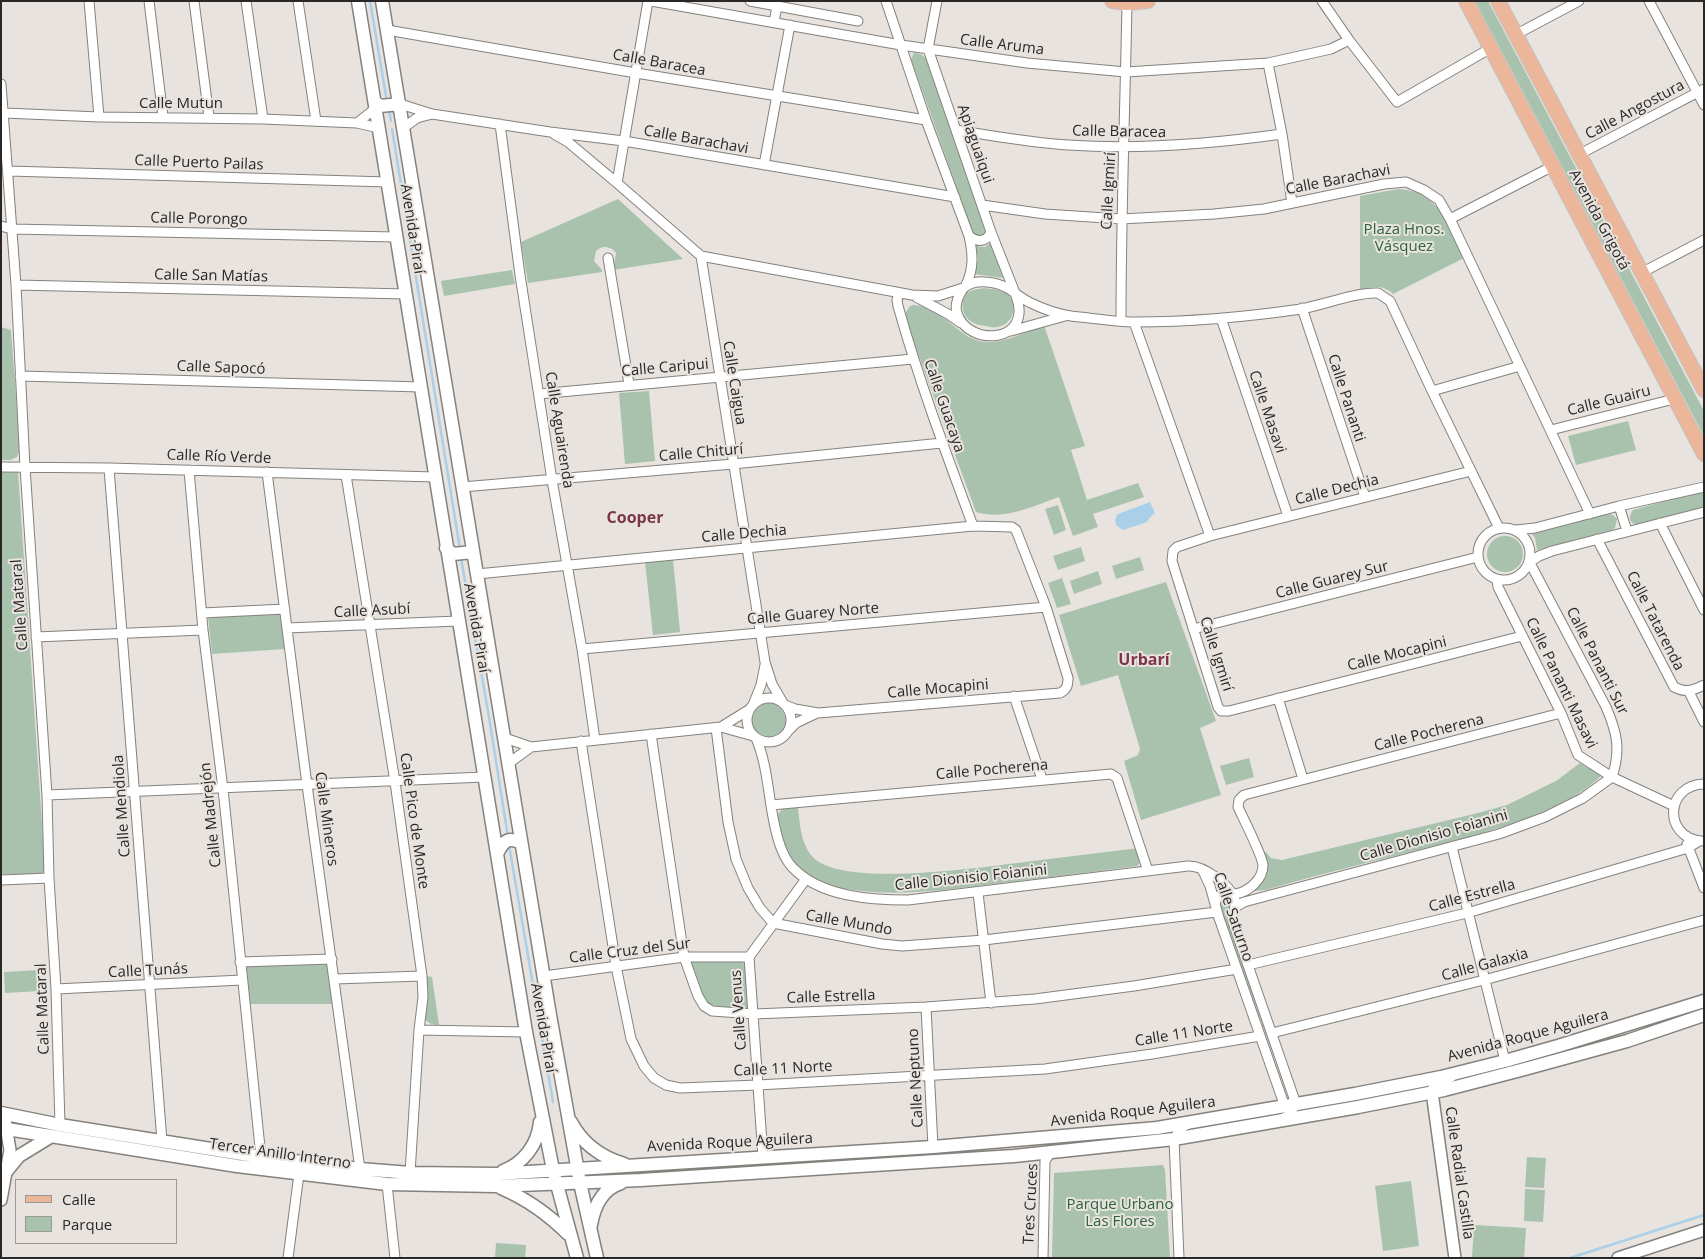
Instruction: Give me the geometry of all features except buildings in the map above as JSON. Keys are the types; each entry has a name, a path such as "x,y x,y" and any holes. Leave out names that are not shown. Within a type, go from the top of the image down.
{"main road":[{"name":"Avenida Piraí","path":"358,1 435,477 461,552 477,574 505,738 518,835 577,1168 597,1258"},
{"name":"Avenida Piraí","path":"382,1 462,487 458,621 498,841 526,1032 541,1114 556,1184 569,1236 577,1258"},
{"path":"1120,2 1148,1"},
{"name":"Avenida Grigotá","path":"1466,1 1704,454"},
{"name":"Avenida Grigotá","path":"1498,1 1704,390"},
{"path":"376,105 380,106 398,98"},
{"path":"380,133 390,126 403,132"},
{"path":"498,841 508,836 518,835"},
{"name":"Avenida Roque Aguilera","path":"553,1170 933,1147 1156,1128 1291,1107 1455,1073 1558,1046 1704,1001"},
{"name":"Avenida Roque Aguilera","path":"556,1184 630,1181 1050,1153 1174,1139 1310,1116 1432,1092 1521,1070 1627,1040 1704,1015"},
{"path":"1627,1040 1625,1032 1628,1029 1652,1021 1658,1016"},
{"path":"1521,1070 1556,1054 1558,1046"},
{"name":"Tercer Anillo Interno","path":"2,1114 358,1175 387,1178 496,1180 553,1170"},
{"path":"541,1114 540,1130 534,1145 524,1158 496,1180 536,1206 554,1220 569,1236"},
{"path":"568,1117 583,1139 592,1148 610,1159 628,1166"},
{"name":"Tercer Anillo Interno","path":"4,1128 50,1137 280,1172 358,1175"},
{"path":"5,1164 50,1137"},
{"name":"Tercer Anillo Interno","path":"387,1178 410,1173 556,1184"},
{"path":"592,1238 593,1212 598,1201 612,1188 630,1181"}],"street":[{"path":"89,1 99,117"},
{"path":"149,1 163,117"},
{"path":"194,1 209,117"},
{"path":"246,1 263,118"},
{"path":"298,1 316,121"},
{"path":"617,183 650,1"},
{"name":"Calle Aruma","path":"650,1 901,45 1027,63 1126,72 1268,63 1331,49 1349,40"},
{"path":"750,1 858,21"},
{"path":"886,1 926,120 969,236 973,264 956,303 956,312 964,326"},
{"name":"Apiaguaiqui","path":"937,1 928,49 991,232 1016,295"},
{"path":"1322,1 1349,40 1397,102 1491,48"},
{"path":"1515,35 1579,1"},
{"path":"1648,1 1700,91 1704,105"},
{"name":"Calle Igmirí","path":"1120,2 1126,72 1125,147 1121,219 1121,321"},
{"path":"774,22 777,6"},
{"path":"764,165 790,25"},
{"name":"Calle Baracea","path":"387,30 777,97 926,120"},
{"path":"1268,63 1282,134 1292,203"},
{"name":"Calle Mataral","path":"1,84 16,286 25,467 47,795 60,1125"},
{"name":"Calle Angostura","path":"1578,155 1700,91"},
{"name":"Calle Barachavi","path":"398,98 432,114 624,141 955,197"},
{"path":"357,122 376,105"},
{"name":"Calle Mutun","path":"4,112 99,117 263,118 357,122 380,133"},
{"name":"Calle Barachavi","path":"403,132 406,125 417,118 432,114"},
{"name":"Calle Aguairenda","path":"500,124 520,275 552,480 582,649 595,740"},
{"name":"Calle Baracea","path":"956,130 1068,145 1125,147 1177,146 1282,134"},
{"path":"550,132 568,142 701,256 912,295 938,296 974,283 994,284 1009,289 1033,304 1068,315 1134,322 1221,318 1302,308 1378,293 1390,301 1499,528"},
{"path":"1450,218 1553,166"},
{"name":"Calle Puerto Pailas","path":"8,171 388,182"},
{"name":"Calle Barachavi","path":"982,205 1045,214 1121,219 1264,209 1384,184 1406,182 1424,190 1439,200 1450,218 1590,514"},
{"name":"Calle Porongo","path":"1,226 12,229 396,237"},
{"path":"969,236 977,241 982,241 991,232"},
{"path":"1641,273 1704,240"},
{"name":"Calle Caigua","path":"701,256 765,662 772,684 784,704"},
{"path":"608,258 629,384"},
{"name":"Calle San Matías","path":"16,286 406,294"},
{"name":"Calle Guacaya","path":"899,293 898,306 913,359 973,526"},
{"path":"912,295 948,314 978,334 990,336 1002,335 1068,315"},
{"path":"1011,331 1020,312 1016,295"},
{"name":"Calle Pananti","path":"1302,308 1364,496"},
{"name":"Calle Masavi","path":"1221,318 1288,516"},
{"path":"1134,322 1210,536"},
{"name":"Calle Caripui","path":"539,394 629,384 720,378 913,359"},
{"path":"1432,391 1520,366"},
{"name":"Calle Sapocó","path":"20,376 421,387"},
{"name":"Calle Guairu","path":"1551,430 1674,399"},
{"name":"Calle Chiturí","path":"462,487 733,464 942,443"},
{"name":"Calle Río Verde","path":"1,467 435,477"},
{"name":"Calle Mendiola","path":"109,468 162,1141"},
{"name":"Calle Madrejón","path":"189,470 202,613 223,789 261,1157"},
{"name":"Calle Dechia","path":"1210,536 1364,496 1471,471"},
{"name":"Calle Mineros","path":"268,472 307,785 335,979 358,1175"},
{"name":"Calle Pico de Monte","path":"346,475 422,976 423,997 419,1030 410,1173"},
{"path":"1703,488 1619,506 1535,528 1516,530 1499,528 1492,531 1481,542 1478,557 1484,571 1497,580 1506,581 1521,575 1530,562 1552,551 1704,512"},
{"path":"1619,506 1627,531"},
{"path":"1660,523 1704,610"},
{"name":"Calle Dechia","path":"477,574 973,526 1012,527 1046,607"},
{"path":"1516,530 1528,543 1530,562"},
{"name":"Calle Igmirí","path":"1210,536 1177,548 1173,551 1172,556 1218,707 1228,711 1278,698"},
{"name":"Calle Tatarenda","path":"1597,539 1674,687 1689,692"},
{"name":"Calle Guarey Sur","path":"1194,630 1478,557"},
{"name":"Calle Pananti Sur","path":"1530,562 1614,724 1618,752 1612,777"},
{"name":"Calle Pananti Masavi","path":"1497,580 1498,586 1522,636 1561,713 1578,755 1612,777 1674,806"},
{"name":"Calle Guarey Norte","path":"582,649 1046,607"},
{"name":"Calle Mocapini","path":"788,731 796,722 806,716 818,713 1060,693 1067,688 1068,678 1046,607"},
{"path":"202,613 285,608"},
{"name":"Calle Asubí","path":"287,628 458,621"},
{"path":"36,637 204,630"},
{"name":"Calle Mocapini","path":"1278,698 1522,636"},
{"name":"Calle Caigua","path":"752,707 761,685 765,662"},
{"path":"1704,685 1689,692 1704,722"},
{"path":"1014,696 1042,779"},
{"path":"505,738 531,747 719,727 768,742 780,739 788,731 791,718 784,704 770,698 757,702 719,727"},
{"path":"1216,909 1218,897 1248,889 1257,881 1262,872 1262,861 1238,807 1239,800 1244,795 1303,779 1278,698"},
{"name":"Calle Mocapini","path":"784,704 801,711 818,713"},
{"path":"752,707 747,723 749,730 755,737"},
{"name":"Calle Pocherena","path":"1303,779 1561,713"},
{"path":"719,727 728,822 736,859 748,888 760,908 773,923"},
{"name":"Calle Estrella","path":"651,734 684,957 694,988 704,1006 712,1011 754,1014 991,1003 1134,986 1237,969"},
{"name":"Calle Dionisio Foianini","path":"755,737 765,768 775,828 781,849 792,867 806,879 843,893 862,898 908,900 1194,866 1202,869"},
{"name":"Calle Dionisio Foianini","path":"765,768 768,752 780,739"},
{"name":"Calle 11 Norte","path":"581,741 616,966 631,1039 644,1066 654,1078 666,1085 680,1088 758,1085 1045,1069 1260,1036"},
{"path":"508,763 531,747"},
{"name":"Calle Pocherena","path":"771,805 1111,774 1117,778 1148,871"},
{"path":"47,795 485,777"},
{"name":"Calle Dionisio Foianini","path":"1233,912 1237,906 1257,899 1499,834 1545,816 1583,798 1612,777"},
{"path":"1704,784 1694,784 1687,788 1677,798 1674,806 1675,822 1683,834 1704,888"},
{"path":"1683,834 1690,839 1701,841"},
{"name":"Calle Estrella","path":"1248,966 1468,913 1688,848 1701,841"},
{"path":"1452,847 1505,1061"},
{"name":"Calle Saturno","path":"1202,869 1219,880 1236,901 1232,919 1272,1033 1291,1107"},
{"name":"Calle Saturno","path":"1202,869 1210,886 1216,909 1260,1036 1291,1107"},
{"path":"1,880 49,878"},
{"name":"Calle Venus","path":"763,1157 750,957 806,879"},
{"path":"1248,889 1257,899"},
{"path":"978,893 991,1003"},
{"name":"Calle Dionisio Foianini","path":"1232,894 1257,899"},
{"name":"Calle Mundo","path":"773,923 882,944 902,946 984,940 1216,909"},
{"name":"Calle Galaxia","path":"1272,1033 1484,980 1704,920"},
{"name":"Calle Cruz del Sur","path":"544,976 684,957 750,957"},
{"path":"240,962 332,959"},
{"path":"335,979 422,976"},
{"name":"Calle Tunás","path":"56,989 242,980"},
{"name":"Calle Neptuno","path":"926,1007 933,1147"},
{"path":"419,1030 526,1032"},
{"name":"Calle Radial Castilla","path":"1455,1073 1436,1085 1432,1092 1456,1258"},
{"name":"Calle Radial Castilla","path":"1397,1086 1425,1088 1432,1092"},
{"path":"1278,1121 1284,1118 1291,1107 1310,1116"},
{"path":"2,1114 4,1128 9,1140 2,1192"},
{"path":"1179,1258 1174,1139 1180,1129 1189,1123"},
{"path":"1156,1128 1166,1131 1174,1139"},
{"name":"Tres Cruces","path":"1043,1258 1045,1161 1050,1153"},
{"path":"237,1166 250,1165 261,1157 268,1166 280,1172"},
{"path":"288,1258 299,1174"},
{"path":"387,1178 396,1258"},
{"path":"1618,1258 1704,1230"}],"green space":[{"path":"1475,1 1488,1 1704,411 1704,436"},
{"path":"914,53 926,58 986,230 981,237 973,233 911,59"},
{"name":"Plaza Hnos. Vásquez","path":"1398,189 1412,191 1424,196 1433,203 1441,212 1464,258 1393,294 1385,289 1373,287 1360,290 1360,196"},
{"path":"618,199 683,259 613,270 616,253 612,249 604,247 596,251 594,261 602,272 528,283 521,242"},
{"path":"991,242 1003,278 974,274 978,260 976,246 985,247"},
{"path":"512,270 515,284 444,296 441,281"},
{"path":"984,288 1004,292 1009,296 1014,306 1008,322 993,327 979,325 970,321 965,316 963,303 966,295 973,290"},
{"path":"913,305 924,307 934,312 961,332 981,341 1005,340 1044,325 1085,446 1071,450 1087,500 1138,483 1144,497 1093,514 1098,527 1073,536 1059,497 1008,514 997,515 976,512 906,321 906,312"},
{"path":"1,327 11,330 20,450 17,457 10,460 1,460"},
{"path":"649,391 655,461 625,464 619,393"},
{"path":"1628,421 1636,450 1576,465 1568,436"},
{"path":"1,471 18,471 45,869 44,872 37,875 1,874"},
{"path":"1701,491 1704,493 1704,508 1638,525 1630,520 1633,510"},
{"path":"1058,505 1066,530 1054,535 1045,509"},
{"path":"1609,514 1617,519 1615,528 1612,530 1537,550 1535,538 1532,534"},
{"path":"1505,536 1512,537 1518,541 1522,547 1522,561 1518,567 1512,571 1505,572 1498,571 1492,567 1488,561 1487,554 1488,547 1492,541 1498,537"},
{"path":"1081,547 1085,561 1058,570 1053,556"},
{"path":"1140,557 1144,570 1116,579 1112,566"},
{"path":"673,559 680,632 653,635 645,562"},
{"path":"1098,571 1102,584 1074,594 1070,581"},
{"path":"1062,578 1071,604 1057,608 1048,583"},
{"path":"1166,582 1216,721 1200,728 1221,795 1141,820 1124,761 1138,755 1140,749 1118,675 1081,686 1059,615"},
{"path":"282,612 285,649 212,654 208,616"},
{"path":"768,703 780,709 786,721 780,733 768,739 756,733 750,721 756,709"},
{"path":"1249,758 1254,777 1226,785 1220,766"},
{"path":"1580,763 1602,773 1602,775 1584,790 1561,804 1535,815 1506,826 1449,842 1266,890 1253,891 1262,854 1266,852 1271,858 1282,860 1507,805 1556,781"},
{"path":"798,807 802,837 813,857 819,862 837,869 862,873 923,873 1139,848 1141,860 1137,866 945,890 890,893 848,889 827,885 812,879 797,867 787,851 780,833 778,814 783,808"},
{"path":"1226,896 1232,900 1226,918 1288,1091 1286,1090 1219,904"},
{"path":"741,960 746,967 749,1009 721,1007 707,1001 698,987 689,961"},
{"path":"327,962 333,1004 250,1004 245,964"},
{"path":"38,970 40,991 5,993 4,972"},
{"path":"427,976 432,977 439,1025 431,1024 424,1019"},
{"path":"1527,1157 1546,1158 1544,1188 1525,1187"},
{"name":"Parque Urbano Las Flores","path":"1163,1165 1165,1170 1170,1258 1052,1258 1054,1173"},
{"path":"1411,1181 1419,1246 1383,1251 1375,1186"},
{"path":"1525,1189 1545,1190 1543,1222 1524,1221"},
{"path":"1474,1225 1526,1228 1524,1258 1472,1258"},
{"path":"496,1243 526,1245 525,1258 495,1258"}],"water":[{"path":"1150,502 1155,513 1147,522 1123,530 1116,525 1115,519 1118,514"}],"waterway":[{"path":"370,1 387,102"},
{"path":"389,110 391,121"},
{"path":"392,129 460,549"},
{"path":"461,558 508,837"},
{"path":"509,845 553,1102"},
{"path":"1570,1258 1704,1215"}],"district":[{"name":"Cooper","path":"635,518"},
{"name":"Urbarí","path":"1144,660"}]}
